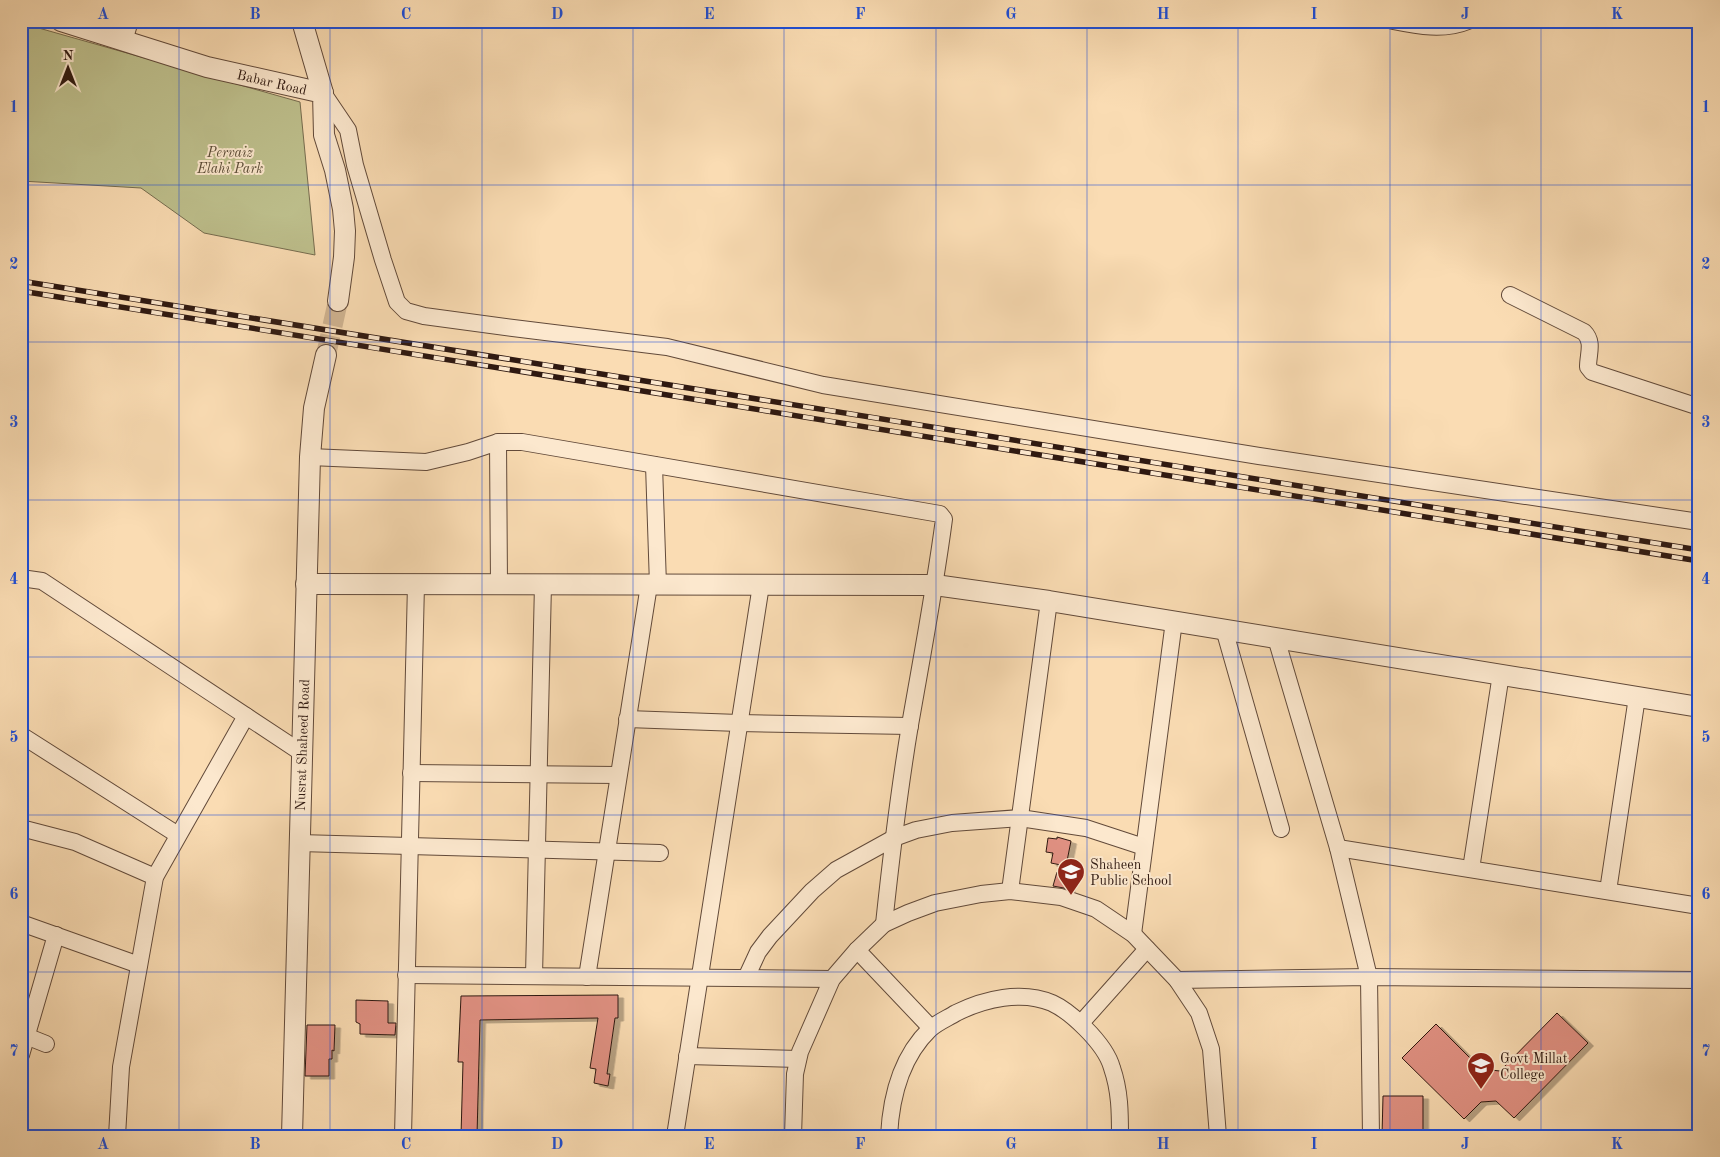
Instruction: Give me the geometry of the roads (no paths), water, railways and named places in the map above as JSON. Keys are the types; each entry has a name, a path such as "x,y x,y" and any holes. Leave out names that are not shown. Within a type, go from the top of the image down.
{"street":[{"name":"Babar Road","path":"61,21 207,67 323,93 324,135 335,170 343,208 345,230 344,257 338,302"},
{"path":"124,41 130,21"},
{"path":"302,21 323,93 348,130 355,165 383,260 398,302 406,311 424,316 667,347 823,385 1259,456 1699,522"},
{"path":"1393,21 1433,26 1456,26 1468,21"},
{"path":"1510,295 1584,332 1590,337 1591,345 1588,367 1592,372 1699,407"},
{"name":"Nusrat Shaheed Road","path":"292,1136 310,457 314,408 326,356"},
{"path":"310,457 426,462 468,452 498,442 522,442 940,514 944,519 935,585 910,726 884,924"},
{"path":"498,442 499,584"},
{"path":"587,977 627,718 654,584 654,464"},
{"path":"21,578 42,581 302,753"},
{"path":"306,584 935,585 1049,601 1699,706"},
{"path":"403,1136 416,584"},
{"path":"534,976 543,584"},
{"path":"675,1136 761,584"},
{"path":"1010,891 1049,601"},
{"path":"1133,934 1174,621"},
{"path":"1224,629 1281,829"},
{"path":"1276,638 1338,848 1369,977 1371,1136"},
{"path":"1471,869 1501,674"},
{"path":"1608,891 1637,696"},
{"path":"117,1136 121,1067 155,877 246,716"},
{"path":"627,718 739,723 910,726"},
{"path":"21,735 178,835"},
{"path":"411,772 618,775"},
{"path":"746,978 758,952 770,936 812,891 836,870 894,838 916,830 952,823 1020,818 1086,828 1144,847"},
{"path":"21,828 75,842 155,877"},
{"path":"299,843 660,854"},
{"path":"1338,848 1699,906"},
{"path":"793,1136 798,1059 810,1025 832,979 857,950 884,924 908,913 935,903 980,894 1010,891 1062,897 1096,909 1133,934 1177,980 1199,1013 1211,1049 1218,1136"},
{"path":"21,923 139,966"},
{"path":"21,1055 24,1035 56,935"},
{"path":"1081,1023 1147,949"},
{"path":"857,950 931,1028"},
{"path":"406,975 832,979"},
{"path":"1177,980 1369,977 1699,980"},
{"path":"889,1136 894,1098 901,1069 931,1028 971,1006 1010,998 1027,998 1051,1003 1072,1015 1097,1040 1112,1066 1119,1096 1120,1136"},
{"path":"24,1035 46,1044"},
{"path":"687,1056 798,1059"}],"tunnel":[{"path":"326,355 338,301"}],"railway":[{"path":"21,281 1699,550"},
{"path":"21,291 1699,561"}],"place":[{"name":"Shaheen Public School","path":"1071,896"},
{"name":"Govt Millat College","path":"1481,1090"}],"park label":[{"name":"Pervaiz Elahi Park","path":"230,160"}]}
